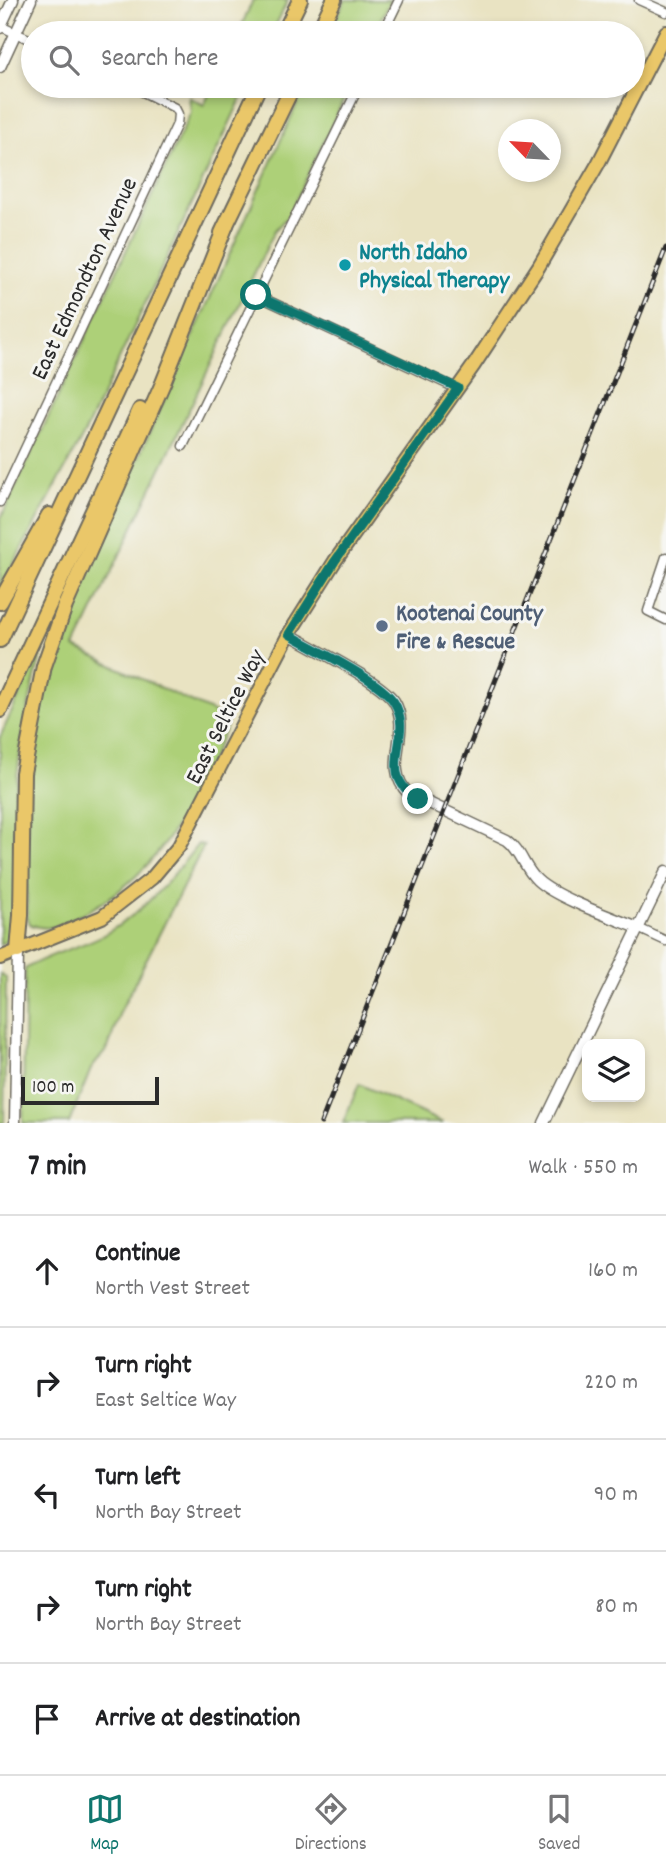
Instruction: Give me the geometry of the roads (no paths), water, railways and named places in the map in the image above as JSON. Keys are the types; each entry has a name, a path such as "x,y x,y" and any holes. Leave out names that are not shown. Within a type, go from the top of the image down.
{"highway":[{"path":"290,21 300,0"},
{"path":"324,21 334,0"},
{"path":"0,640 253,98"},
{"path":"0,710 287,98"},
{"path":"18,951 23,773 44,666 65,606 163,383 226,225"},
{"path":"0,602 108,410"}],"main road":[{"name":"East Seltice Way","path":"645,71 666,32"},
{"name":"East Seltice Way","path":"0,958 102,917 132,896 166,863 202,806 289,634 335,561 458,388 559,232 631,98"}],"street":[{"path":"13,0 0,27 21,35"},
{"path":"21,21 31,0"},
{"path":"389,21 399,0"},
{"path":"639,0 666,12"},
{"path":"0,67 21,22"},
{"name":"East Edmondton Avenue","path":"0,502 177,124 178,114 175,108 155,98"},
{"path":"183,446 353,98"},
{"path":"256,295 458,388"},
{"path":"666,557 648,611 666,620"},
{"path":"289,634 374,684 393,700 401,725 395,768 408,793 507,840 514,845 531,874 549,888 666,941"},
{"path":"544,1123 666,871"},
{"path":"15,1123 18,951"}],"railway":[{"path":"321,1123 666,248"}],"place":[{"name":"North Idaho Physical Therapy","path":"345,265"},
{"name":"Kootenai County Fire & Rescue","path":"382,626"}]}
